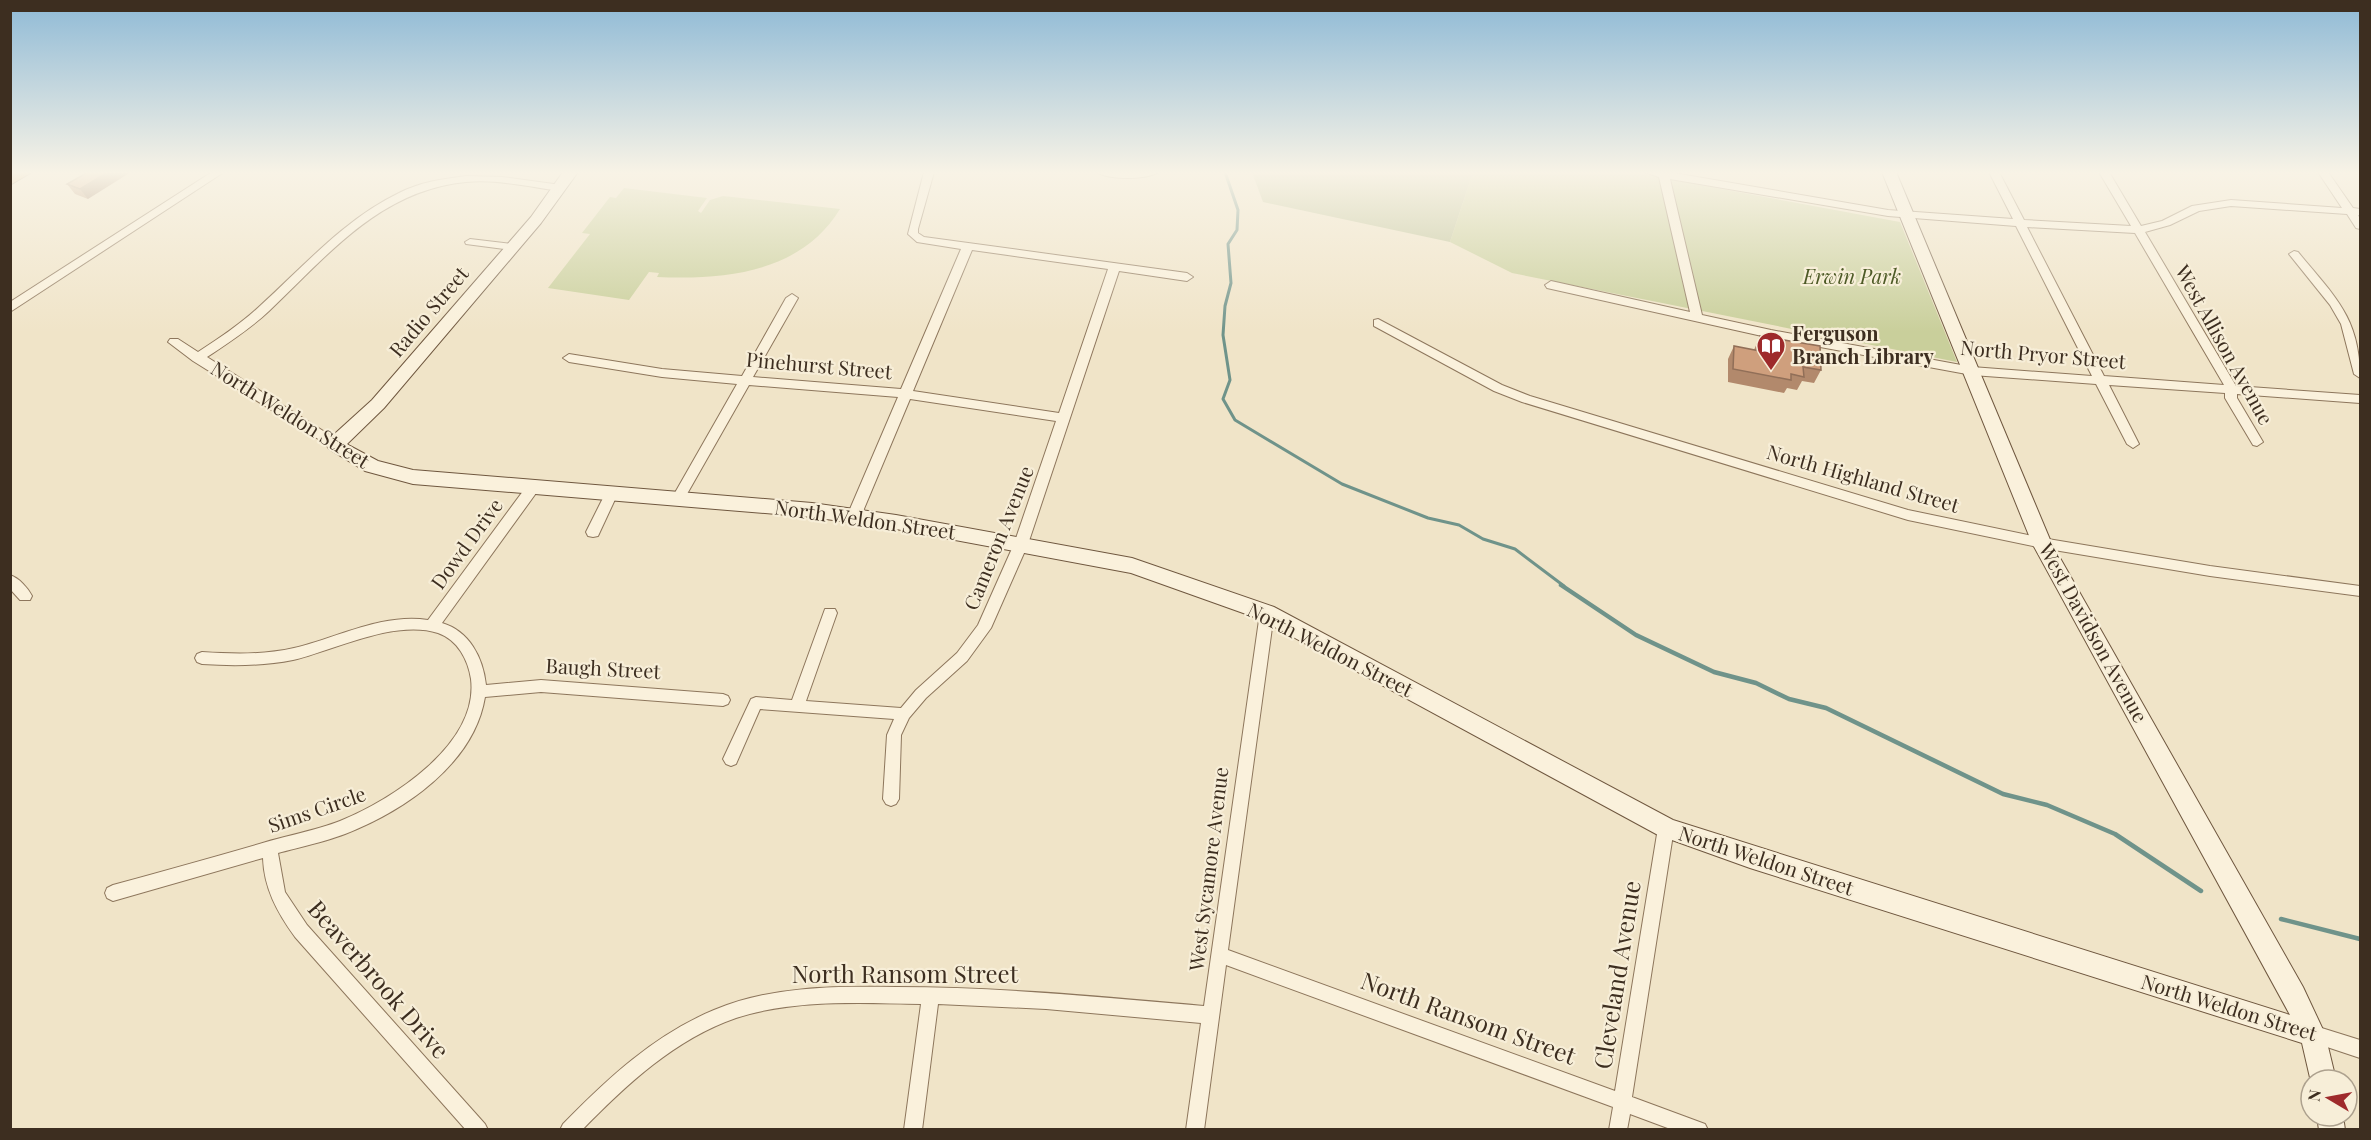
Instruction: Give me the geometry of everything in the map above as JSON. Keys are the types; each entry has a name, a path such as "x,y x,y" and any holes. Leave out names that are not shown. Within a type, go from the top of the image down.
{"street":[{"path":"10,308 137,225"},
{"path":"197,357 243,327 351,225"},
{"name":"Radio Street","path":"335,444 378,404 530,225"},
{"path":"912,225 913,234 921,240 1186,277"},
{"path":"1677,225 1697,318"},
{"name":"West Davidson Avenue","path":"1911,225 2042,543 2294,996 2312,1034 2320,1068"},
{"path":"2021,225 2133,444"},
{"path":"2044,225 2138,230 2157,225"},
{"name":"West Allison Avenue","path":"2135,225 2232,389 2230,398 2257,442"},
{"path":"470,242 512,247"},
{"path":"854,516 968,246"},
{"path":"2294,254 2334,303 2347,324 2361,374"},
{"name":"Cameron Avenue","path":"891,799 892,745 904,714 921,694 962,657 978,636 1021,544 1114,268"},
{"name":"North Pryor Street","path":"1551,285 1771,334 1972,370 2361,399"},
{"path":"678,498 792,298"},
{"name":"North Highland Street","path":"1378,323 1498,388 1526,399 1876,506 2042,543 2210,571 2361,591"},
{"name":"North Weldon Street","path":"174,342 366,465 395,474 678,498 854,516 1021,544 1132,566 1267,613 1665,828 2361,1049"},
{"name":"Pinehurst Street","path":"569,358 662,373 746,378 906,394 1065,418"},
{"name":"Dowd Drive","path":"432,625 534,486"},
{"path":"593,532 612,493"},
{"path":"10,580 25,596"},
{"path":"798,706 830,613"},
{"name":"West Sycamore Avenue","path":"1195,1130 1242,779 1267,613"},
{"path":"202,658 267,658 293,654 379,628 432,625 456,636 471,654 481,691"},
{"name":"Baugh Street","path":"481,691 541,686 693,695 723,700"},
{"name":"Sims Circle","path":"113,893 341,828 376,813 403,796 445,761 463,735 481,691"},
{"path":"731,759 756,703 904,714"},
{"name":"Cleveland Avenue","path":"1618,1130 1665,828"},
{"name":"Beaverbrook Drive","path":"270,848 271,876 279,902 301,931 479,1130"},
{"name":"North Ransom Street","path":"1220,955 1699,1130"},
{"path":"913,1130 932,995"},
{"name":"North Ransom Street","path":"569,1130 602,1096 647,1059 694,1028 734,1011 792,998 997,996 1210,1015"}],"green space":[{"path":"588,225 828,225 805,247 759,268 735,274 683,278 657,277 659,273 649,272 629,300 548,288 590,234 582,233"},
{"path":"1371,225 1456,225 1450,242"},
{"name":"Erwin Park","path":"1456,225 1901,225 1957,362 1512,273 1450,242"}],"building":[{"path":"1760,336 1820,346 1821,370 1803,367 1804,377 1791,374 1791,380 1733,369 1734,346 1760,351"}],"waterway":[{"path":"1237,225 1237,230 1228,244 1231,283 1225,306 1223,335 1230,380 1223,399 1235,420 1342,484 1428,518 1459,525 1483,539 1515,549 1564,586"},
{"path":"1561,585 1636,635 1714,672 1756,683 1789,699 1826,708 2003,794 2047,805 2115,834 2201,891"},
{"path":"2281,919 2360,939"}],"place":[{"name":"Ferguson Branch Library","path":"1771,372"}]}
